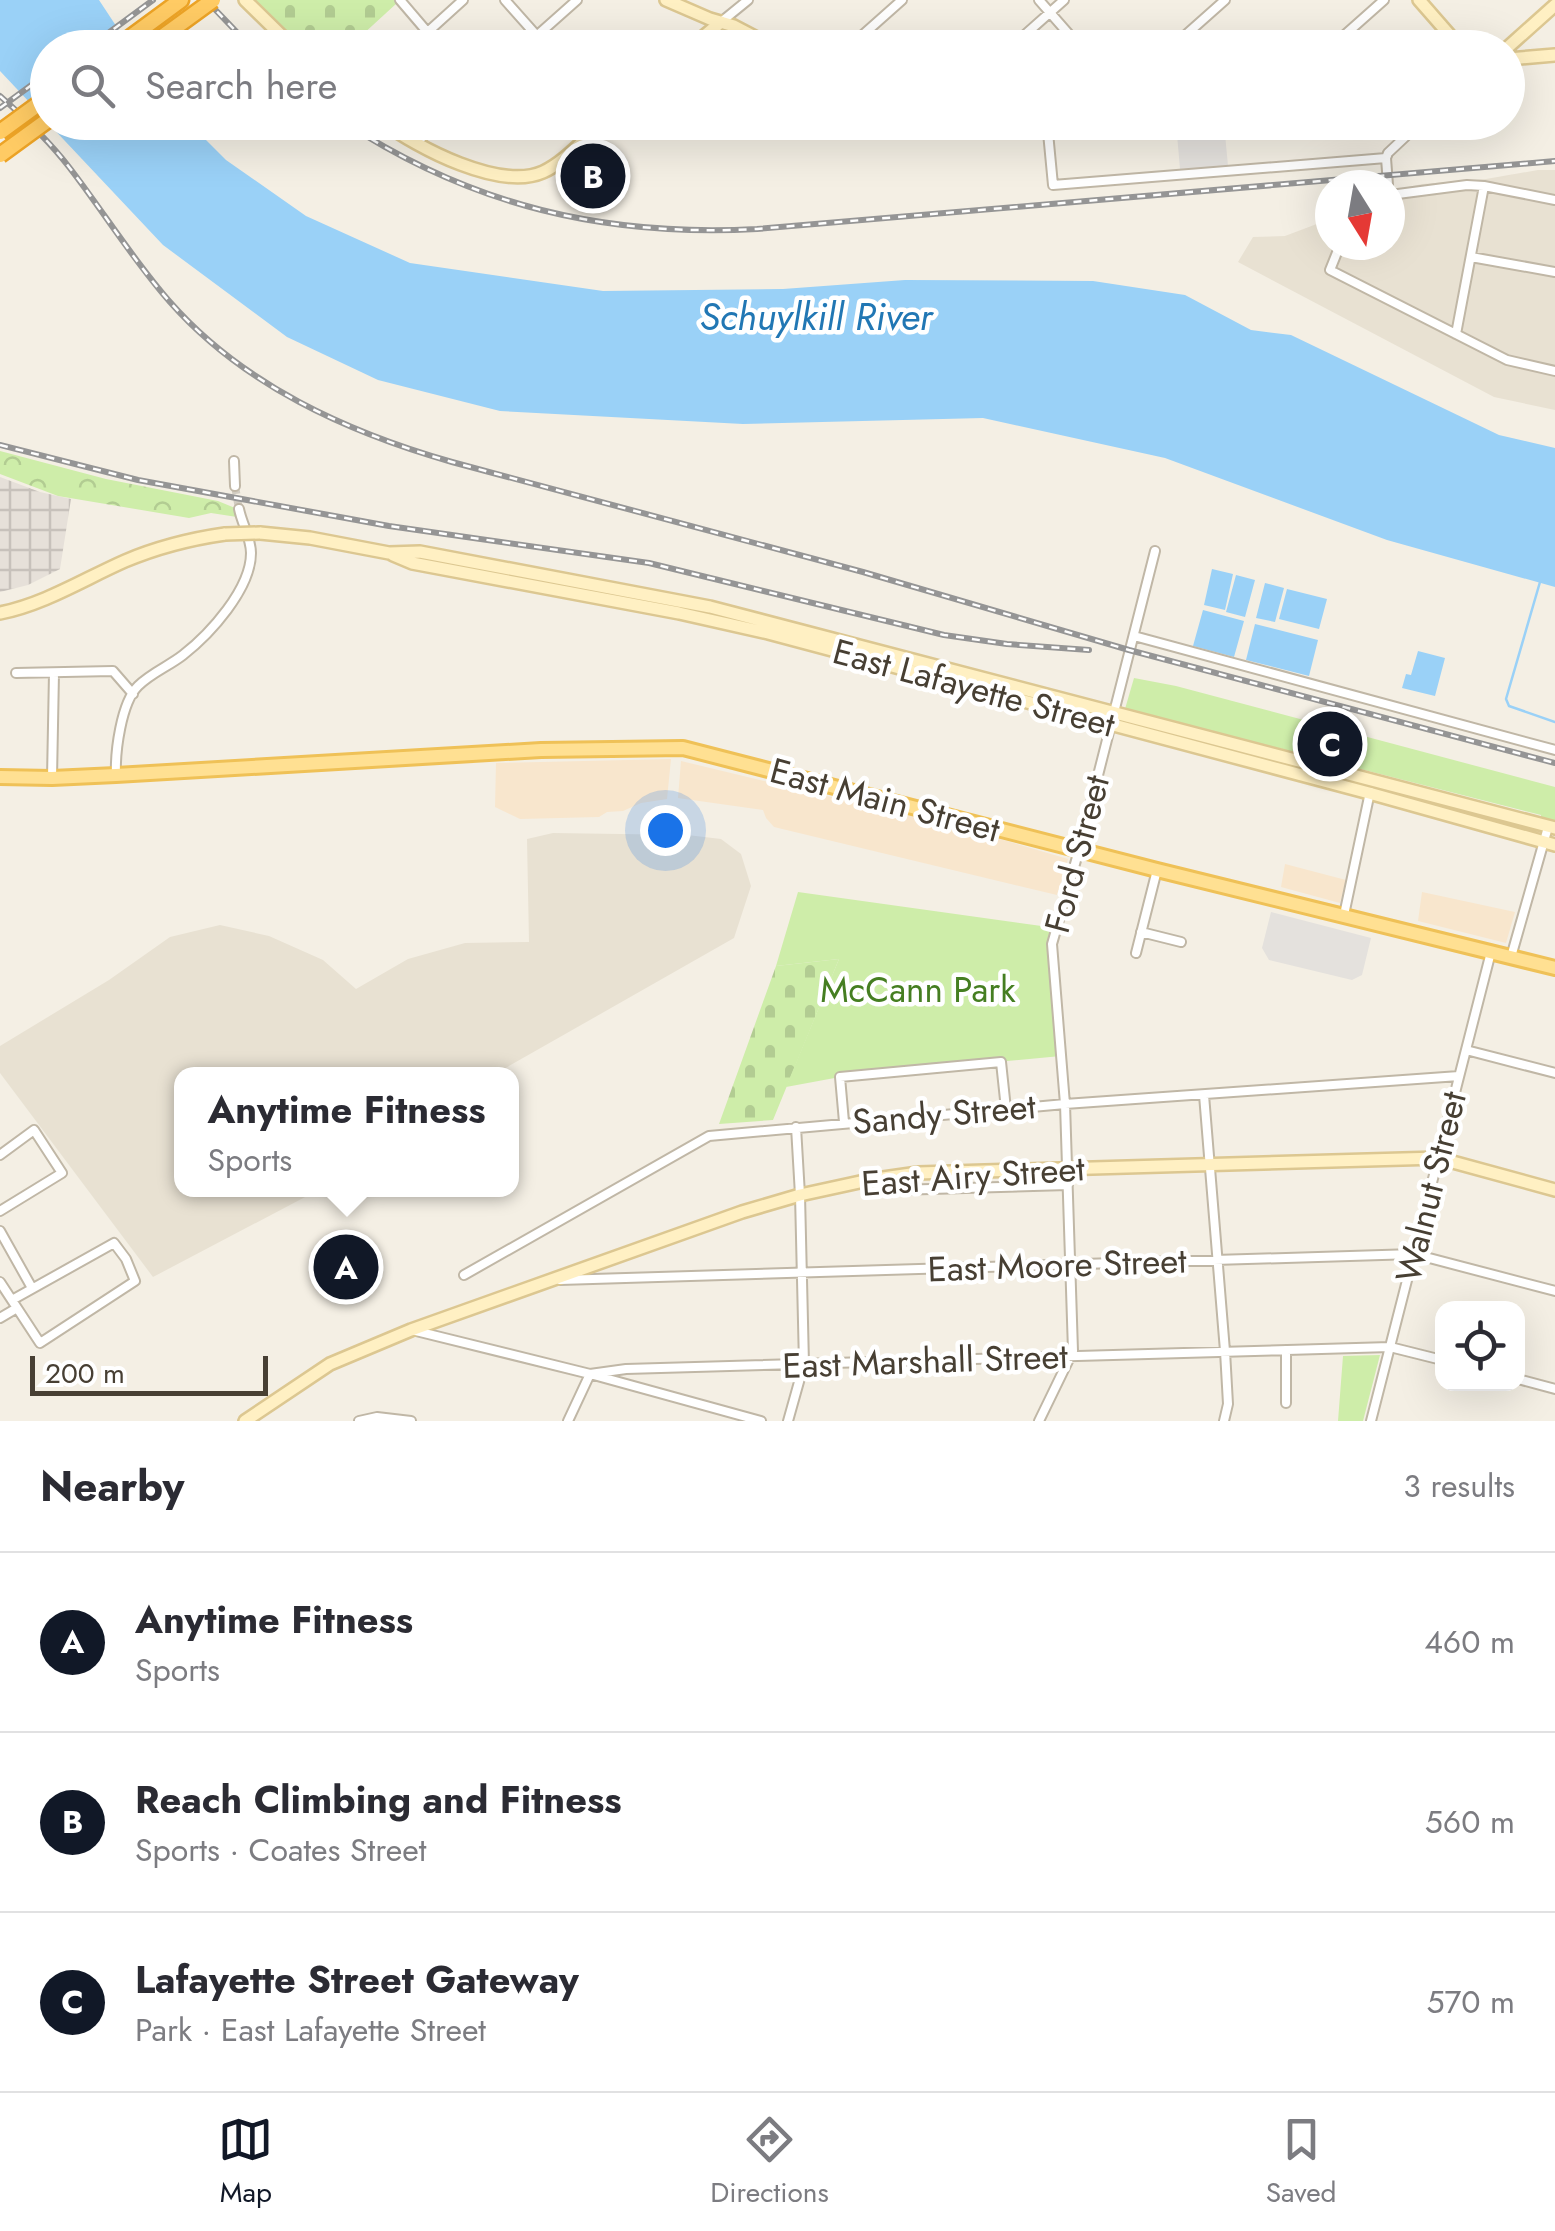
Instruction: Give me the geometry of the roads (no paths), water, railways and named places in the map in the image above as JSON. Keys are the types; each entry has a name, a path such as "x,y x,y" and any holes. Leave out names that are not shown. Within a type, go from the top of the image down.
{"highway":[{"path":"140,30 181,0"},
{"path":"171,30 212,0"},
{"path":"0,132 30,110"},
{"path":"0,155 30,133"}],"main road":[{"name":"East Main Street","path":"0,776 52,778 541,750 683,748 1555,968"}],"street":[{"path":"245,0 276,30"},
{"path":"400,0 426,30"},
{"path":"430,30 463,0"},
{"path":"505,0 532,30"},
{"path":"544,30 577,0"},
{"path":"666,0 738,30"},
{"path":"711,30 748,0"},
{"path":"868,30 902,0"},
{"path":"1040,0 1066,30"},
{"path":"1030,30 1064,0"},
{"path":"1191,30 1224,0"},
{"path":"1350,30 1384,0"},
{"path":"1419,0 1445,30"},
{"path":"1525,32 1555,5"},
{"path":"1525,57 1555,54"},
{"path":"411,140 454,160 503,176 532,176 556,164 583,140"},
{"path":"416,143 419,140"},
{"path":"1049,140 1053,185 1386,158"},
{"path":"1387,170 1386,158 1402,140"},
{"path":"1456,334 1484,186"},
{"path":"1405,193 1484,186 1555,200"},
{"path":"1471,257 1555,272"},
{"path":"1334,260 1330,270 1507,360 1555,371"},
{"path":"234,461 235,486"},
{"path":"116,775 120,732 138,686 183,655 225,615 233,601 251,560 249,538 239,509"},
{"name":"East Lafayette Street","path":"0,613 32,604 158,548 190,539 260,532 389,553 420,552 710,607 1112,719 1552,828"},
{"name":"Ford Street","path":"1071,1357 1068,1168 1052,944 1155,551"},
{"path":"1134,636 1555,750"},
{"path":"16,673 113,671 133,694"},
{"path":"52,778 54,672"},
{"path":"1344,915 1371,786"},
{"name":"East Lafayette Street","path":"1371,786 1549,843"},
{"path":"1511,957 1552,828"},
{"path":"1136,953 1157,870"},
{"path":"1141,932 1180,942"},
{"name":"Walnut Street","path":"1371,1421 1491,952"},
{"path":"1466,1050 1555,1073"},
{"path":"844,1122 840,1077 1001,1062 1006,1108"},
{"name":"Sandy Street","path":"464,1274 709,1136 1006,1108 1459,1076"},
{"path":"1204,1095 1225,1352 1228,1404 1224,1421"},
{"path":"788,1421 804,1364 796,1127"},
{"path":"0,1155 34,1130 62,1173 0,1211"},
{"name":"East Airy Street","path":"411,1330 800,1195 918,1173 1438,1158 1555,1190"},
{"path":"1040,1169 1040,1186"},
{"path":"894,1176 896,1190 1068,1185"},
{"path":"0,1232 32,1288"},
{"path":"0,1282 15,1304 40,1344 134,1281 114,1243 32,1288 15,1304 0,1318"},
{"name":"East Moore Street","path":"554,1280 1414,1254 1555,1291"},
{"path":"245,1421 330,1364 411,1330"},
{"name":"East Marshall Street","path":"411,1330 590,1374 626,1369 1390,1347 1435,1358"},
{"path":"1286,1350 1286,1403"},
{"path":"1039,1421 1071,1357"},
{"path":"568,1421 590,1374 761,1421"},
{"path":"1525,1381 1555,1389"},
{"path":"359,1421 377,1417 411,1421"}],"water":[{"path":"0,0 99,0 119,30 30,30 30,103 0,71"},
{"name":"Schuylkill River","path":"64,140 206,140 226,160 306,216 410,263 603,291 783,289 905,280 1093,281 1185,295 1251,330 1291,335 1499,435 1555,448 1555,587 1387,540 1165,458 983,418 743,424 500,411 378,380 287,337 163,245"},
{"path":"1212,569 1233,574 1225,610 1204,605"},
{"path":"1236,575 1255,580 1245,617 1226,612"},
{"path":"1265,583 1284,588 1275,622 1256,618"},
{"path":"1287,589 1327,599 1319,629 1279,619"},
{"path":"1203,610 1244,621 1234,657 1193,646"},
{"path":"1255,624 1318,640 1309,676 1246,660"},
{"path":"1418,651 1445,658 1435,696 1402,688 1406,674 1411,675"}],"waterway":[{"path":"1540,582 1506,699 1509,706 1555,722"}],"tunnel":[{"path":"235,486 239,509"}],"railway":[{"path":"112,30 153,0"},
{"path":"206,0 235,30"},
{"path":"0,108 30,86"},
{"path":"0,96 30,124"},
{"path":"45,140 156,286 199,331 264,381 299,402 374,436 452,462 863,572 1129,650 1555,763"},
{"path":"374,140 441,175 542,210 593,221 701,230 757,229 1555,161"},
{"path":"0,445 138,480 389,526 649,563 944,635 1089,650"}],"place":[{"name":"Reach Climbing and Fitness","path":"593,176"},
{"name":"Lafayette Street Gateway","path":"1330,744"},
{"name":"Anytime Fitness","path":"346,1267"}],"park label":[{"name":"McCann Park","path":"918,990"}]}
